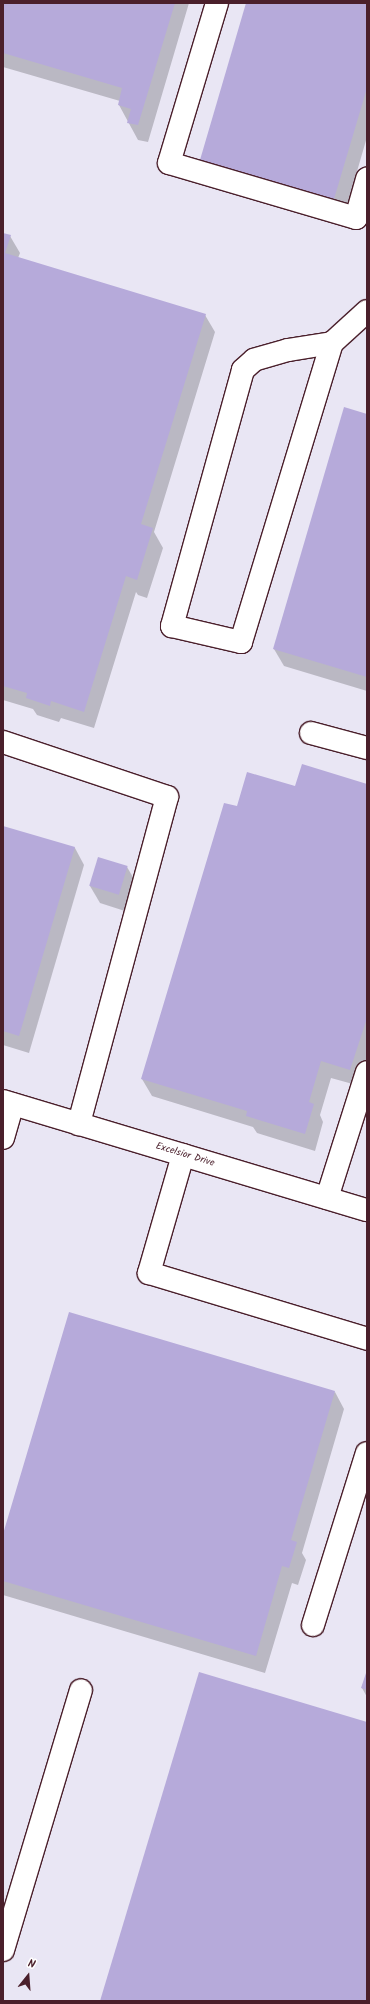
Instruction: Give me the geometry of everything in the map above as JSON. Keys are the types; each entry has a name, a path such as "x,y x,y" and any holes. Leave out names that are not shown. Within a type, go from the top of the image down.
{"street":[{"path":"217,3 169,163 356,218 367,179"},
{"path":"332,344 288,350 254,360 243,370 172,626 241,642 332,344 367,311"},
{"path":"311,733 367,748"},
{"path":"3,742 167,797 79,1124"},
{"path":"327,1198 367,1072"},
{"path":"3,1138 8,1102"},
{"name":"Excelsior Drive","path":"8,1102 367,1210"},
{"path":"183,1155 149,1273 367,1339"},
{"path":"313,1625 367,1453"},
{"path":"3,1950 81,1690"}],"building":[{"path":"3,3 175,3 138,125 127,123 131,109 118,105 122,88 3,53"},
{"path":"246,3 367,3 367,88 334,199 200,160"},
{"path":"3,233 11,235 5,253 206,314 141,524 153,528 137,580 126,576 84,712 51,701 50,706 26,698 27,693 3,686"},
{"path":"344,407 367,414 367,677 273,649"},
{"path":"302,764 367,784 367,1018 350,1070 321,1061 309,1102 314,1104 305,1134 246,1116 247,1111 141,1079 224,803 237,806 247,772 295,786"},
{"path":"3,826 75,847 19,1036 3,1031"},
{"path":"98,857 128,866 119,895 89,886"},
{"path":"69,1312 335,1391 291,1540 297,1542 289,1568 282,1566 256,1656 3,1581 3,1534"},
{"path":"367,1670 367,1690 361,1688"},
{"path":"199,1672 367,1722 367,2001 100,2001"}]}
